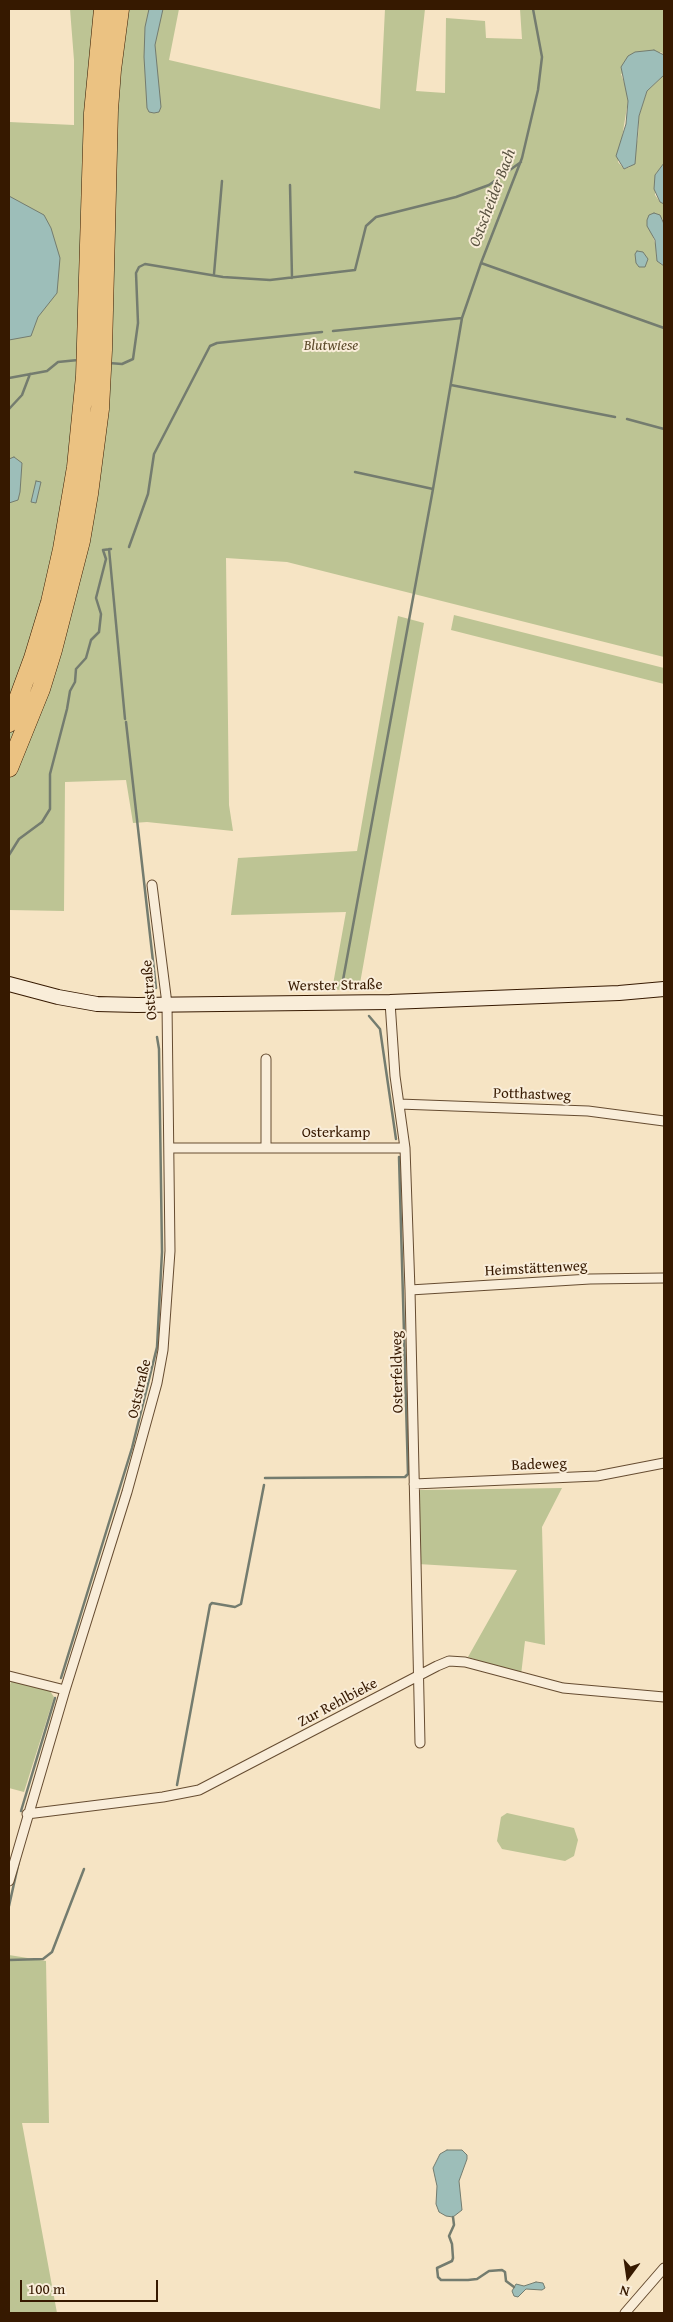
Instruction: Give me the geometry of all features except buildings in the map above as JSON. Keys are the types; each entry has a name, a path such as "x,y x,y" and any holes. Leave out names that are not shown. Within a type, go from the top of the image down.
{"highway":[{"path":"94,349 93,113 103,9"},
{"path":"9,768 48,665 64,610 79,550 96,445 93,376 94,349 112,70 120,9"},
{"path":"9,723 33,658 50,602 62,548 93,376"}],"main road":[{"name":"Werster Straße","path":"9,984 58,997 97,1004 390,1002 619,993 664,988"}],"street":[{"name":"Oststraße","path":"9,1881 27,1814 127,1492 157,1383 167,1302 170,1251 169,1148 167,1004 152,885"},
{"name":"Osterfeldweg","path":"390,1002 405,1148 420,1743"},
{"path":"266,1059 266,1147"},
{"name":"Potthastweg","path":"399,1104 588,1111 664,1121"},
{"name":"Osterkamp","path":"169,1148 405,1148"},
{"name":"Heimstättenweg","path":"410,1290 590,1279 664,1278"},
{"name":"Badeweg","path":"414,1484 597,1476 664,1463"},
{"name":"Zur Rehlbieke","path":"27,1814 163,1797 199,1790 450,1661 464,1662 563,1688 664,1697"},
{"path":"9,1676 65,1690"},
{"path":"624,2313 664,2268"}],"green space":[{"name":"Blutwiese","path":"70,9 179,9 169,60 380,109 385,9 425,9 416,91 445,93 446,18 485,21 486,38 522,39 520,9 664,9 664,55 661,52 621,74 627,90 628,101 618,162 624,169 630,167 638,138 639,116 647,91 664,75 664,163 655,175 655,195 664,204 664,224 662,218 652,234 656,246 656,256 664,266 664,657 287,562 226,558 229,805 233,831 147,822 133,823 126,780 65,782 64,911 9,910 9,122 74,125 74,60"},
{"path":"454,615 664,668 664,684 451,630"},
{"path":"398,616 424,623 359,989 332,990 346,912 231,915 238,858 357,851"},
{"path":"562,1488 542,1527 545,1645 525,1641 521,1675 468,1657 517,1570 418,1564 420,1490"},
{"path":"11,1681 50,1691 54,1697 24,1792 9,1788 9,1689"},
{"path":"507,1813 574,1828 578,1840 574,1856 565,1861 502,1849 497,1841 501,1817"},
{"path":"9,1955 46,1961 49,2123 22,2123 57,2313 9,2313"}],"water":[{"path":"149,9 163,9 155,45 161,107 159,112 154,113 149,112 147,108 144,57 145,27"},
{"path":"654,50 664,55 664,75 647,91 639,116 635,164 624,169 616,156 626,124 628,101 621,67 628,56 635,52"},
{"path":"664,163 664,204 660,202 654,189 655,175"},
{"path":"9,196 44,215 51,228 60,258 57,293 38,317 31,336 9,340"},
{"path":"654,213 660,215 664,224 664,266 657,261 655,240 647,226 649,215"},
{"path":"637,251 643,252 648,259 645,267 639,267 636,263 635,254"},
{"path":"14,457 22,463 20,492 18,500 9,503 9,459"},
{"path":"36,481 41,482 36,503 31,502"},
{"path":"447,2150 462,2150 467,2155 459,2181 462,2210 453,2217 439,2212 436,2204 437,2186 433,2168 440,2154"},
{"path":"536,2282 543,2283 545,2288 542,2290 526,2289 518,2297 514,2296 512,2291 516,2284 524,2286"}],"waterway":[{"name":"Ostscheider Bach","path":"533,9 542,57 538,90 522,158 481,263 664,328"},
{"path":"109,363 122,364 133,359 138,323 136,273 139,267 145,264 223,277 270,280 355,270 366,226 376,217 456,197 489,185 521,162"},
{"path":"214,274 222,181"},
{"path":"290,185 292,278"},
{"path":"343,980 433,489 462,318 481,263"},
{"path":"333,331 462,318"},
{"path":"129,547 148,494 154,454 210,346 217,343 322,332"},
{"path":"9,378 47,371 58,362 78,360"},
{"path":"9,409 22,395 30,374"},
{"path":"451,385 615,417"},
{"path":"627,419 664,429"},
{"path":"355,472 433,489"},
{"path":"109,549 125,719"},
{"path":"9,855 19,839 42,822 50,809 50,774 70,691 75,682 76,669 86,658 91,640 99,632 101,614 96,598 106,559 103,550 111,549"},
{"path":"126,722 156,988"},
{"path":"369,1016 380,1029 396,1139"},
{"path":"61,1678 132,1448 157,1347 162,1252 159,1049 157,1037"},
{"path":"265,1478 405,1477 408,1474 399,1157"},
{"path":"177,1785 210,1605 212,1603 235,1607 241,1604 264,1485"},
{"path":"21,1811 55,1698"},
{"path":"9,1906 19,1861"},
{"path":"9,1960 43,1959 52,1952 84,1869"},
{"path":"453,2217 454,2225 449,2236 452,2244 453,2258 452,2261 437,2268 438,2277 441,2280 468,2280 477,2279 489,2271 502,2270 505,2272 506,2281 514,2287"}]}
